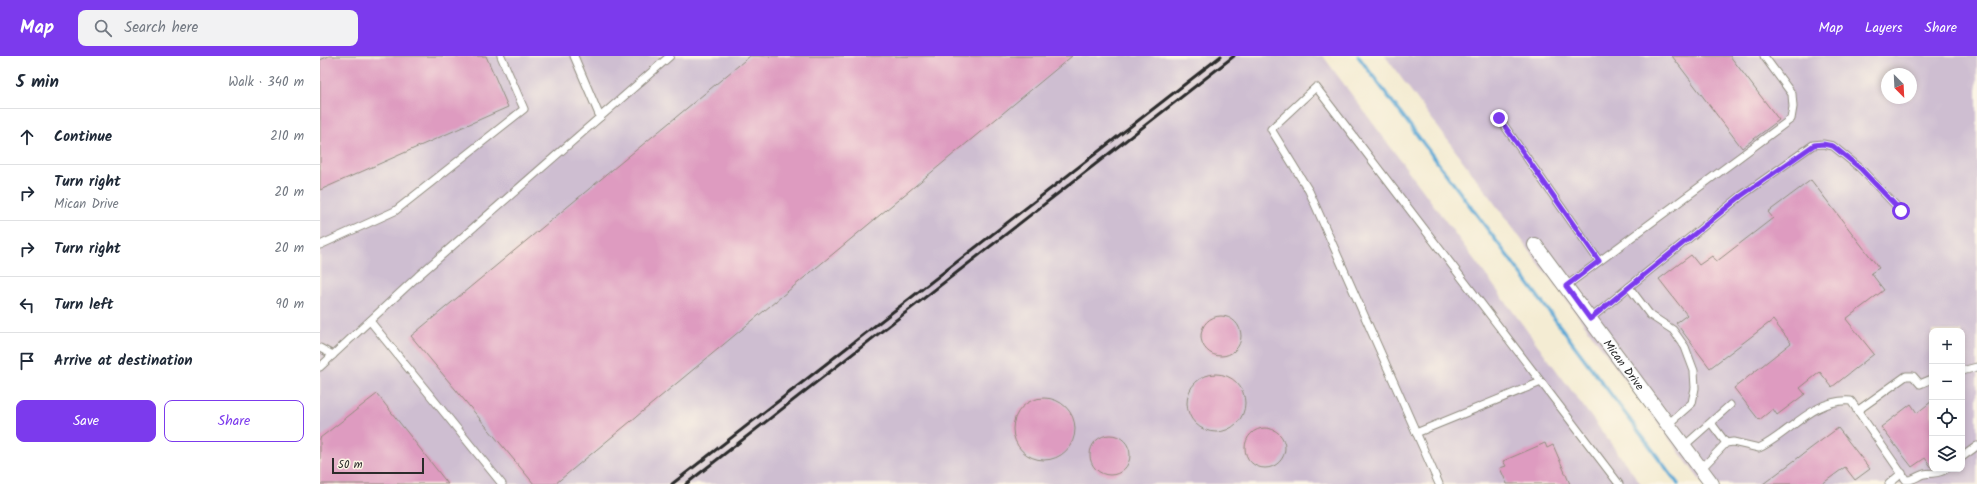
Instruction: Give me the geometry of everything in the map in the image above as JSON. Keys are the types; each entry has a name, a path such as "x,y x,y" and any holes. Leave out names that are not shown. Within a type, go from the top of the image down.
{"street":[{"name":"Mican Drive","path":"1535,245 1712,484"}],"lane":[{"path":"320,245 395,211 524,109 501,56"},
{"path":"574,56 600,117"},
{"path":"320,367 418,276 670,56"},
{"path":"1566,286 1791,119 1793,106 1792,94 1764,56"},
{"path":"1439,484 1309,191 1271,129 1316,87 1619,484"},
{"path":"1499,118 1599,261"},
{"path":"1590,319 1741,196 1814,145 1823,144 1833,146 1860,168 1901,211"},
{"path":"1629,287 1650,315 1673,330 1685,347 1694,372 1692,403 1668,424"},
{"path":"370,320 502,484"},
{"path":"320,348 333,355"},
{"path":"1965,369 1977,367"},
{"path":"1857,411 1906,376 1914,376 1920,384 1929,380"},
{"path":"1416,433 1541,382"},
{"path":"1701,469 1726,443 1733,442 1759,448 1822,405 1830,402 1851,402 1906,480 1911,481 1926,474 1940,474 1942,472"},
{"path":"1684,446 1730,405"},
{"path":"1711,423 1726,443"},
{"path":"1965,455 1977,446"},
{"path":"1889,484 1902,473"}],"shaded area":[{"path":"320,56 1323,56 1641,484 320,484"},
{"path":"1385,56 1977,56 1977,484 1703,484"}],"building":[{"path":"329,56 486,56 508,107 320,190 320,60"},
{"path":"750,56 1072,56 555,484 534,484 411,336"},
{"path":"1672,56 1730,56 1779,120 1742,148"},
{"path":"1811,180 1879,268 1871,273 1884,290 1846,319 1874,354 1832,387 1820,372 1800,388 1805,394 1777,415 1773,409 1759,420 1734,388 1791,343 1773,320 1710,368 1676,323 1687,315 1659,279 1691,255 1699,265 1712,256 1716,262 1773,218 1768,212"},
{"path":"1221,316 1235,322 1241,336 1235,350 1221,356 1207,350 1201,336 1207,322"},
{"path":"1210,374 1222,374 1237,382 1245,397 1245,409 1237,424 1222,432 1210,432 1195,424 1187,409 1187,397 1195,382"},
{"path":"377,394 448,484 320,484 320,438"},
{"path":"1044,398 1056,401 1066,407 1072,417 1075,429 1072,441 1066,451 1056,457 1044,460 1032,457 1022,451 1016,441 1013,429 1016,417 1022,407 1032,401"},
{"path":"1929,403 1929,464 1925,458 1912,467 1881,427 1911,404 1917,413"},
{"path":"1265,428 1276,431 1282,437 1285,448 1282,459 1276,465 1265,468 1254,465 1248,459 1245,448 1248,437 1254,431"},
{"path":"1838,428 1870,469 1855,480 1845,467 1822,484 1763,484"},
{"path":"1114,435 1121,438 1127,444 1130,455 1129,463 1121,472 1114,475 1106,475 1099,472 1091,463 1090,451 1093,444 1102,436"},
{"path":"1545,443 1547,448 1553,445 1570,484 1507,484 1500,468 1506,466 1503,461"}],"waterway":[{"path":"1358,56 1678,484"}],"railway":[{"path":"672,484 1221,56"},
{"path":"686,484 1234,56"}],"route":[{"path":"1499,118 1599,261 1566,286 1590,319 1741,196 1814,145 1823,144 1833,146 1860,168 1901,211"}]}
